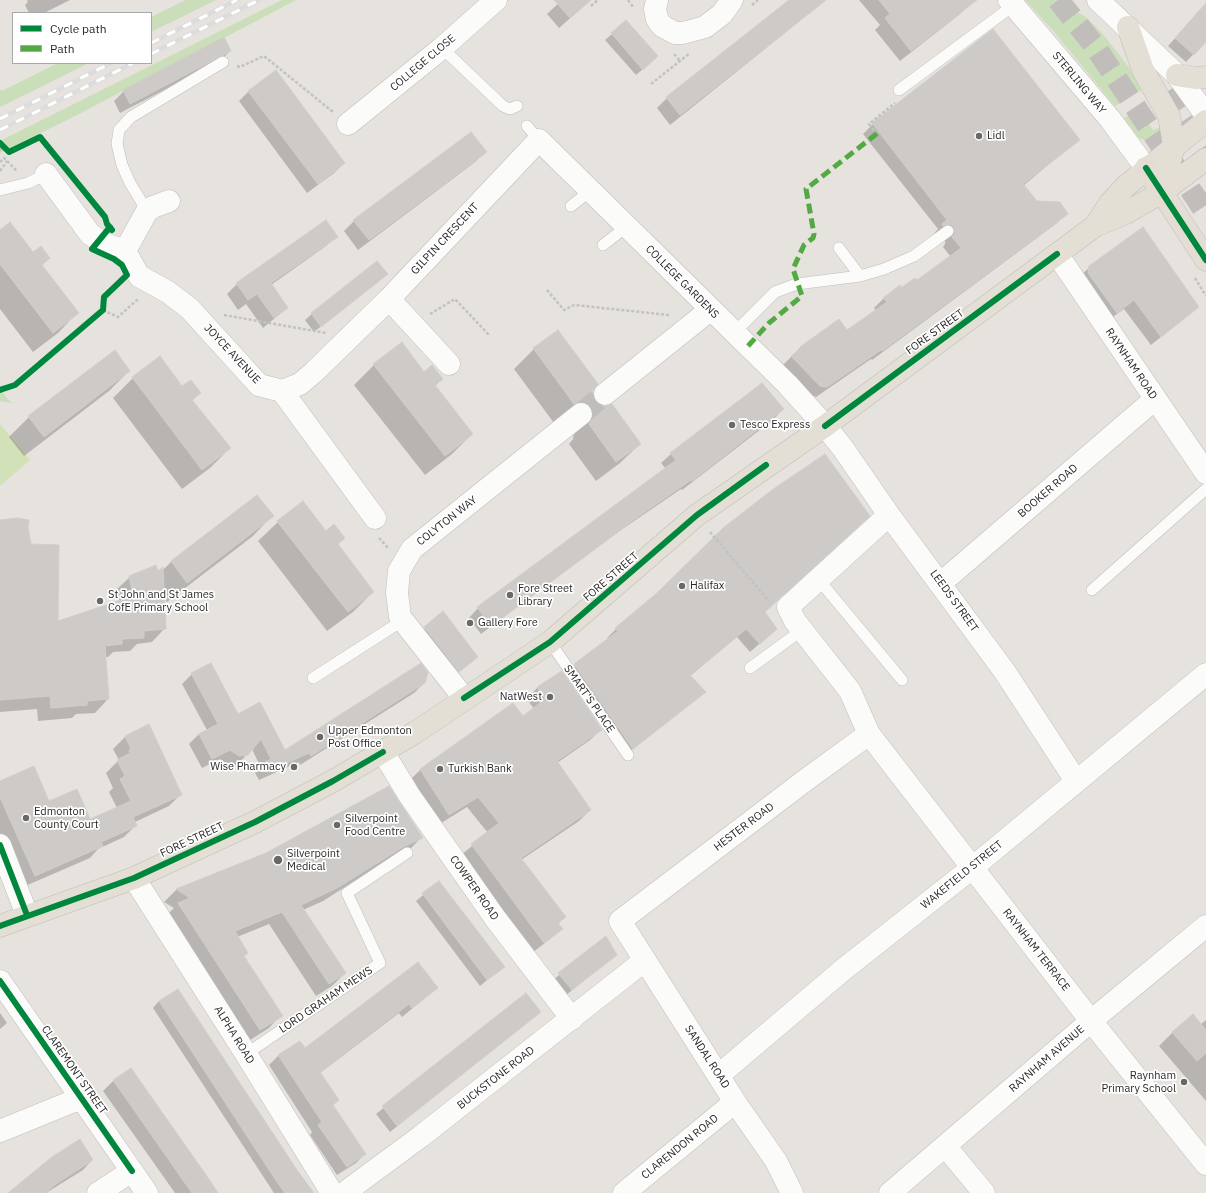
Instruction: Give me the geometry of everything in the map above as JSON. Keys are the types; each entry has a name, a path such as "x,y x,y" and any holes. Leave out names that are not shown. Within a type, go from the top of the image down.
{"highway":[{"path":"1146,168 1206,260"}],"main road":[{"path":"1128,27 1143,70 1169,116 1174,146 1162,192"},
{"path":"1176,75 1197,78 1206,77"},
{"name":"FORE STREET","path":"1095,226 1117,194 1146,168 1206,121"},
{"name":"FORE STREET","path":"0,926 27,915 134,878 255,822 333,781 383,752 550,642 697,515 825,426 1095,226 1126,213 1162,192 1206,159"}],"street":[{"name":"COLLEGE CLOSE","path":"348,124 442,48 496,0"},
{"path":"657,0 655,9 657,19 662,26 675,33 683,34 705,27 722,14 732,0"},
{"path":"1098,0 1128,27 1176,75 1206,115"},
{"name":"STERLING WAY","path":"1012,2 1110,119 1146,168"},
{"name":"COLLEGE GARDENS","path":"533,133 626,227 787,384 825,426"},
{"name":"GILPIN CRESCENT","path":"350,337 389,299 533,133"},
{"path":"46,174 90,234 105,244 125,251 147,211 153,207 170,201"},
{"name":"JOYCE AVENUE","path":"125,251 139,276 168,292 190,309 259,385 282,391"},
{"name":"RAYNHAM ROAD","path":"1057,254 1206,473"},
{"path":"389,299 449,364"},
{"path":"605,394 710,310"},
{"path":"350,337 300,384 282,391 375,518"},
{"name":"BOOKER ROAD","path":"941,583 1155,399"},
{"name":"COLYTON WAY","path":"400,617 398,594 399,570 412,549 581,414"},
{"name":"LEEDS STREET","path":"825,426 842,447 889,515 941,583 1005,672 1076,782"},
{"path":"780,606 819,580 826,571 889,515"},
{"name":"RAYNHAM TERRACE","path":"780,606 802,630 850,691 869,734 1091,1021 1205,1161"},
{"path":"400,617 464,698"},
{"name":"WAKEFIELD STREET","path":"719,1075 844,969 972,868 1206,674"},
{"name":"HESTER ROAD","path":"620,922 807,779 869,734"},
{"name":"COWPER ROAD","path":"383,752 409,795 495,918 572,1019"},
{"path":"0,845 27,915"},
{"name":"ALPHA ROAD","path":"134,878 332,1193"},
{"name":"SANDAL ROAD","path":"620,922 735,1102 776,1161 792,1193"},
{"name":"RAYNHAM AVENUE","path":"890,1193 1091,1021 1206,926"},
{"name":"BUCKSTONE ROAD","path":"344,1193 420,1137 572,1019 644,960"},
{"name":"CLAREMONT STREET","path":"0,980 148,1193"},
{"path":"0,1131 81,1098"},
{"name":"CLARENDON ROAD","path":"624,1193 735,1102"},
{"path":"946,1146 984,1193"},
{"path":"98,1193 132,1171"}],"lane":[{"path":"900,90 1012,2"},
{"path":"442,48 503,106 510,109 517,106"},
{"path":"147,211 130,183 122,165 117,144 119,130 131,117 223,62"},
{"path":"0,190 28,183 46,174"},
{"path":"571,206 590,191"},
{"path":"603,245 626,227"},
{"path":"734,333 775,292 797,284 860,276 901,263 948,232"},
{"path":"839,248 860,276"},
{"path":"1092,590 1206,489"},
{"path":"819,580 902,680"},
{"path":"313,678 394,626 400,617"},
{"path":"750,668 802,630"},
{"name":"SMART'S PLACE","path":"550,642 628,755"},
{"name":"LORD GRAHAM MEWS","path":"246,1054 380,963 347,893 407,853"}],"path":[{"path":"591,6 598,0"},
{"path":"223,62 240,67 264,56 348,124"},
{"path":"0,143 9,152"},
{"path":"0,150 4,147"},
{"path":"0,171 7,161"},
{"path":"102,309 118,317 153,285"},
{"path":"547,290 564,310 574,305 677,316"},
{"path":"413,325 455,299 490,336"},
{"path":"220,314 350,337"},
{"path":"375,518 368,528 390,550 390,556"},
{"path":"708,530 780,606"}],"green space":[{"path":"186,0 216,0 152,32 152,17"},
{"path":"282,0 296,0 79,114 0,153 0,141"},
{"path":"1025,0 1058,0 1087,18 1102,33 1127,65 1143,89 1115,106 1055,33"},
{"path":"56,64 87,64 0,107 0,89 2,91"},
{"path":"1140,111 1153,130 1161,127 1160,135 1153,140 1147,141 1139,138 1124,118"},
{"path":"0,388 6,397 12,403 0,401"},
{"path":"0,424 30,460 0,486"}],"building":[{"path":"554,0 591,0 570,18"},
{"path":"789,0 826,0 680,115 666,97"},
{"path":"879,0 977,0 911,51 885,18 890,14"},
{"path":"1206,3 1206,42 1194,55 1175,38"},
{"path":"626,20 658,56 643,70 611,33"},
{"name":"Lidl","path":"993,29 1080,140 1023,184 1037,201 1060,202 1068,214 882,351 881,350 827,387 820,386 791,356 801,349 800,347 839,319 847,330 887,302 883,298 900,285 902,287 915,278 917,280 961,248 952,237 955,233 954,227 950,224 943,226 942,224 947,220 872,123"},
{"path":"224,37 231,51 130,104 123,90"},
{"path":"276,70 345,163 318,184 248,91"},
{"path":"471,132 487,152 369,240 353,220"},
{"path":"326,220 338,237 271,283 288,308 274,318 257,294 248,300 236,283"},
{"path":"10,222 33,252 41,246 50,258 42,265 79,313 53,333 0,264 0,230"},
{"path":"1143,227 1199,307 1161,337 1134,300 1117,313 1088,273 1089,266"},
{"path":"377,261 388,274 321,327 311,313"},
{"path":"558,330 598,384 593,390 595,401 601,406 612,404 641,444 616,462 589,424 593,418 591,407 585,402 574,404 533,348"},
{"path":"402,342 424,372 432,365 443,379 435,385 473,434 445,456 373,364"},
{"path":"115,350 130,371 44,437 28,416"},
{"path":"160,356 182,386 191,380 201,393 192,400 231,448 202,470 132,377"},
{"path":"762,383 784,409 692,481 691,480 632,521 491,626 477,607 676,460 670,453"},
{"path":"825,454 870,516 765,612 777,629 760,644 746,629 690,675 706,692 633,749 574,664 618,631 615,628 657,593 723,528 772,490"},
{"path":"257,495 274,516 187,583 171,561"},
{"path":"303,501 326,531 334,524 345,538 338,544 374,592 348,612 277,521"},
{"path":"17,518 29,520 28,527 31,544 59,545 58,621 133,596 129,576 156,565 158,571 163,567 166,629 144,631 144,638 122,639 122,644 105,646 109,699 87,701 87,705 51,708 50,696 0,700 0,520"},
{"path":"443,611 478,657 459,672 424,627"},
{"path":"211,663 238,714 260,702 285,750 421,663 428,673 425,683 311,756 309,753 269,771 265,762 271,759 261,739 248,755 239,756 230,750 212,759 199,734 218,724 191,673"},
{"path":"562,671 602,730 557,761 591,810 521,858 566,917 558,923 563,929 544,943 471,844 499,823 478,797 449,815 420,769 513,703 523,716 545,699 537,687"},
{"path":"149,724 182,795 133,817 137,826 101,842 103,846 35,876 0,797 0,781 34,766 49,801 77,789 90,819 131,801 120,779 125,776 117,760 130,753 129,750 131,749 125,736"},
{"path":"389,786 423,838 403,847 337,888 301,905 346,973 329,984 282,912 235,931 248,953 244,956 283,1016 260,1030 178,903 190,898 176,889 266,853"},
{"path":"439,881 505,967 487,980 422,893"},
{"path":"606,936 617,955 572,990 558,973"},
{"path":"418,962 438,988 412,1008 409,1004 320,1072 339,1100 333,1105 366,1154 347,1167 318,1125 322,1122 278,1055 300,1041 305,1048"},
{"path":"178,989 297,1170 314,1193 285,1193 277,1182 159,1001"},
{"path":"526,993 541,1012 397,1126 382,1106"},
{"path":"1193,1014 1206,1030 1206,1053 1197,1061 1172,1032"},
{"path":"131,1068 218,1193 192,1193 113,1080"},
{"path":"80,1139 93,1160 45,1193 8,1193 52,1157"}],"tunnel":[{"path":"1058,0 1094,45 1206,213"},
{"path":"1164,94 1206,156"},
{"path":"581,414 605,394"}],"railway":[{"path":"152,42 237,0"},
{"path":"152,54 259,0"},
{"path":"0,119 109,64"},
{"path":"0,130 131,64"}],"marked path":[{"path":"748,346 769,323 802,296 793,269 804,245 813,238 814,234 806,189 879,132"}],"cycle path":[{"path":"0,143 9,152 40,137 105,217 107,224 112,230"},
{"path":"1146,168 1206,260"},
{"path":"0,390 15,385 103,310 104,297 127,275 122,265 114,259 92,249 110,227"},
{"path":"825,426 1057,254"},
{"path":"464,698 550,642 697,515 766,465"},
{"path":"0,926 134,878 255,822 333,781 383,752"},
{"path":"0,845 27,915"},
{"path":"0,981 132,1171"}],"place":[{"name":"Lidl","path":"979,136"},
{"name":"Tesco Express","path":"732,425"},
{"name":"Halifax","path":"682,586"},
{"name":"Fore Street Library","path":"510,595"},
{"name":"St John and St James CofE Primary School","path":"100,601"},
{"name":"Gallery Fore","path":"470,623"},
{"name":"NatWest","path":"550,697"},
{"name":"Upper Edmonton Post Office","path":"320,737"},
{"name":"Wise Pharmacy","path":"294,767"},
{"name":"Turkish Bank","path":"440,769"},
{"name":"Edmonton County Court","path":"26,818"},
{"name":"Silverpoint Food Centre","path":"337,825"},
{"name":"Silverpoint Medical","path":"278,860"},
{"name":"Raynham Primary School","path":"1184,1082"}]}
